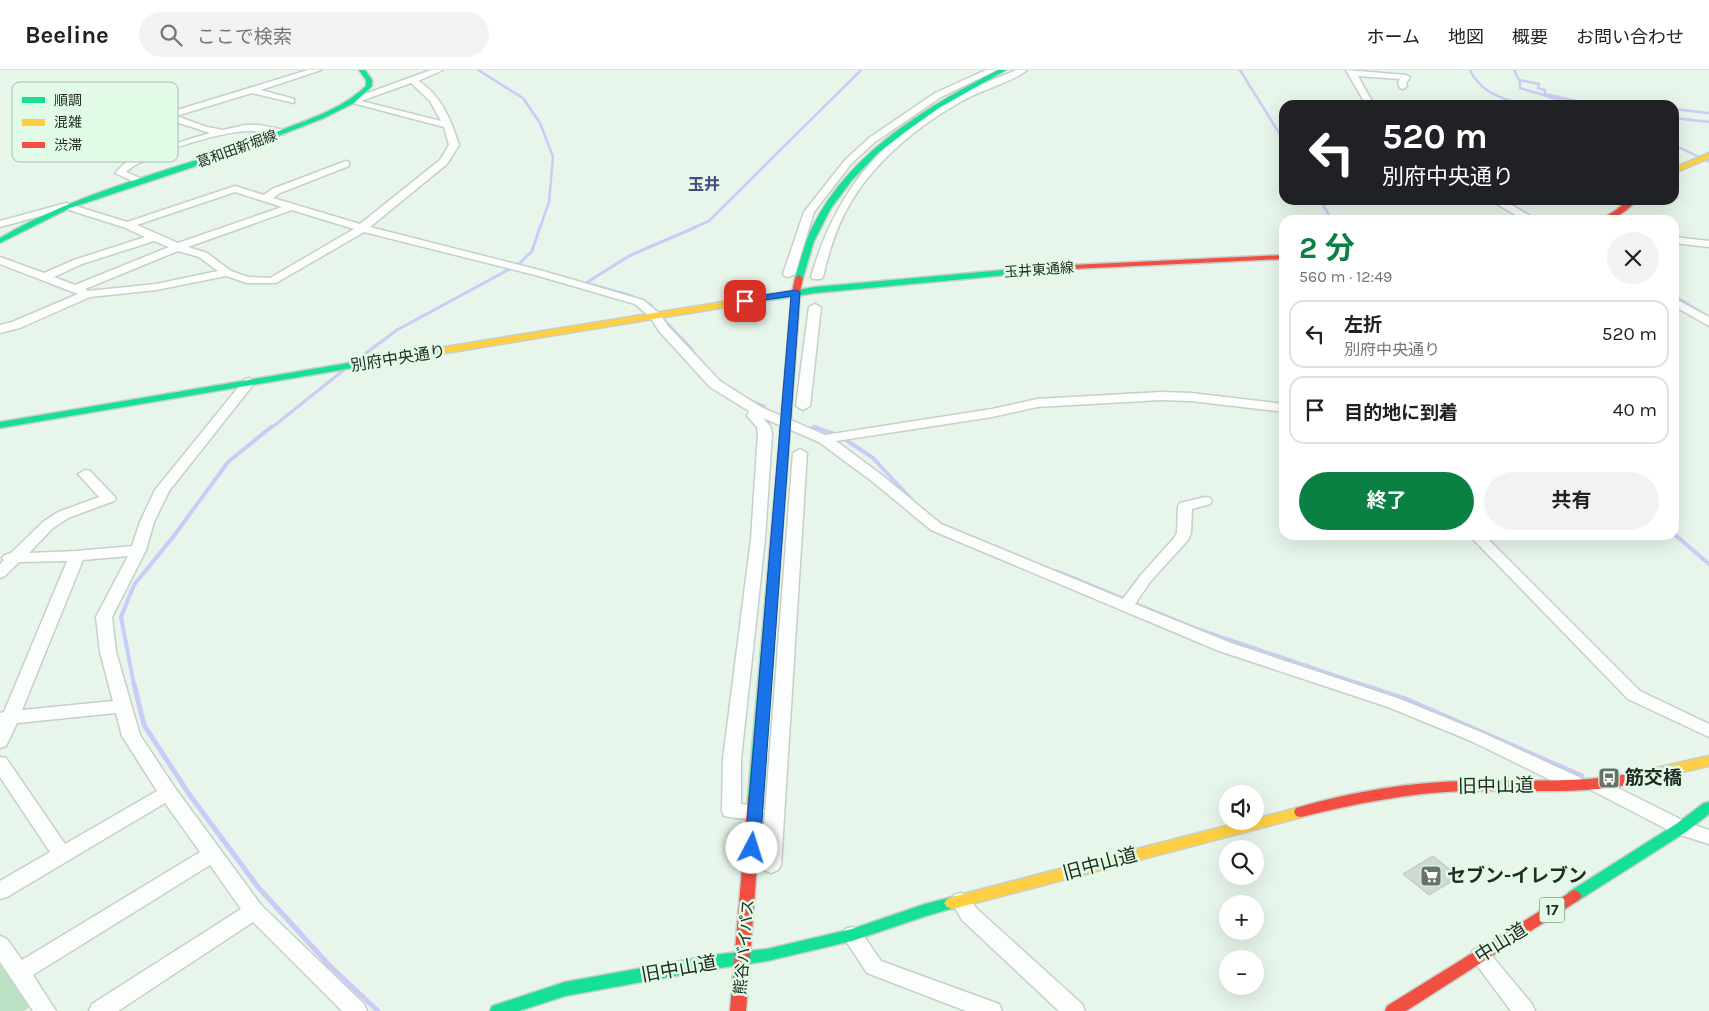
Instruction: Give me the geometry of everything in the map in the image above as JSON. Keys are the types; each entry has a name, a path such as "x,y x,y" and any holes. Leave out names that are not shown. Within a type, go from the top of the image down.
{"main road":[{"path":"355,101 369,86 369,80 362,70"},
{"path":"968,88 1004,70"},
{"path":"968,88 1012,70"},
{"name":"熊谷バイパス","path":"738,1011 760,752 787,509 786,424 796,292 806,252 833,200 850,176 883,143 937,104 968,88"},
{"name":"葛和田新堀線","path":"0,240 66,206 206,161 355,101"},
{"path":"1679,169 1709,155"},
{"path":"1613,215 1627,205"},
{"name":"玉井東通線","path":"796,292 1016,271 1279,257"},
{"name":"別府中央通り","path":"0,425 248,382 796,292"},
{"name":"旧中山道","path":"498,1011 566,989 767,955 852,935 916,913 1338,802 1403,792 1461,786 1580,786 1709,761"},
{"name":"中山道","path":"1393,1011 1681,828 1709,807"}],"street":[{"path":"178,113 317,70"},
{"path":"355,101 439,70"},
{"path":"817,276 828,241 846,202 869,173 883,143 938,95 993,70"},
{"path":"789,274 809,212 817,199 848,162 918,126 952,103 1023,70"},
{"path":"1367,100 1353,72 1396,72 1406,77 1402,82 1403,86"},
{"path":"0,224 66,206 127,225 178,247 203,255 227,273 248,280 272,280 319,255 362,228 444,162 454,145 449,126 428,95 418,83 411,80"},
{"path":"253,90 291,101"},
{"path":"355,101 449,126"},
{"path":"178,120 206,130 224,132"},
{"path":"178,146 224,132 245,128 259,128 282,132"},
{"path":"133,162 124,166 120,173 139,181"},
{"path":"265,199 276,191 346,164"},
{"path":"127,225 235,189 362,228 523,269 638,302 655,315 663,328 715,384 756,410 824,439 878,479 936,526 1225,646 1394,703 1477,737 1580,786"},
{"path":"817,199 846,202"},
{"path":"1504,205 1523,215"},
{"path":"74,289 178,247 290,207"},
{"path":"45,277 78,262 154,236"},
{"path":"1679,241 1709,244"},
{"path":"0,260 88,294"},
{"path":"0,329 88,294 156,288 227,273"},
{"path":"1679,304 1709,322"},
{"path":"803,406 815,307"},
{"path":"776,374 808,376"},
{"path":"248,382 162,490 147,522 138,550 104,617 108,652 131,736 168,793 254,911 356,1011"},
{"path":"824,439 1037,403 1134,397 1191,397 1279,407"},
{"path":"756,410 754,416 763,426 765,433 758,539 732,758 731,811 756,811"},
{"path":"771,865 779,752 787,509 800,453"},
{"path":"0,573 6,559 48,525 63,515 109,498 85,474"},
{"path":"1126,605 1145,579 1181,540 1184,533 1185,506 1205,501"},
{"path":"1481,540 1634,695 1709,731"},
{"path":"6,559 77,556 138,550"},
{"path":"0,742 5,718 77,556"},
{"path":"5,718 122,706"},
{"path":"760,752 779,752"},
{"path":"0,763 62,854"},
{"path":"1598,784 1681,828 1709,837"},
{"path":"0,891 168,793"},
{"path":"19,973 212,854"},
{"path":"961,901 969,914 989,934 1074,1011"},
{"path":"100,1011 254,911"},
{"path":"852,935 874,967 991,1011"},
{"path":"0,945 45,1011"},
{"path":"1480,956 1524,1011"}],"green space":[{"path":"0,962 32,1005 24,1011 0,1011"}],"building":[{"name":"セブン-イレブン","path":"1433,856 1459,877 1429,895 1403,874"}],"waterway":[{"path":"478,70 523,98 540,123 553,157 549,202 540,228"},
{"path":"693,228 709,221 861,70"},
{"path":"1240,70 1279,133"},
{"path":"1470,70 1474,78 1492,94 1508,100"},
{"path":"1514,70 1519,80"},
{"path":"1519,80 1539,84 1538,88 1545,90 1545,94 1572,100"},
{"path":"1519,80 1520,88 1560,100"},
{"path":"1679,110 1709,113"},
{"path":"1679,119 1709,122"},
{"path":"1679,147 1709,162"},
{"path":"1323,205 1329,215"},
{"path":"1511,205 1528,215"},
{"path":"354,362 397,330 519,264 532,251 540,227"},
{"path":"651,305 629,295 586,283 629,256 696,227"},
{"path":"1679,299 1709,317"},
{"path":"663,319 691,348 699,361"},
{"path":"270,429 345,369"},
{"path":"747,399 764,406"},
{"path":"134,685 121,617 134,585 173,537 228,462 271,427"},
{"path":"813,427 818,429"},
{"path":"814,427 840,436 873,458 912,500"},
{"path":"1679,538 1709,564"},
{"path":"1056,571 1197,629 1363,685"},
{"path":"134,684 144,725 189,794 258,887 329,965 378,1011"},
{"path":"1359,684 1408,700 1582,776"}],"traffic: fast":[{"path":"0,241 45,217 91,198 226,154 332,112 352,101 369,86 369,80 362,70"},
{"path":"799,278 810,241 828,208 850,178 876,152 905,128 937,107 1003,70"},
{"path":"772,297 815,290 1015,272"},
{"path":"0,425 384,360"},
{"path":"755,797 783,457"},
{"path":"1574,896 1681,828 1709,807"},
{"path":"498,1011 565,989 713,962 767,955 852,935 925,910 952,903"}],"traffic: slow":[{"path":"1679,169 1709,155"},
{"path":"384,360 772,297"},
{"path":"1647,775 1709,761"},
{"path":"952,903 1301,812"}],"traffic: jam":[{"path":"1613,215 1627,205"},
{"path":"1015,272 1072,267 1279,257"},
{"path":"783,457 796,292 799,278"},
{"path":"1301,812 1340,802 1401,791 1462,786 1592,785 1647,775"},
{"path":"738,1011 755,797"},
{"path":"1393,1011 1574,896"}],"place":[{"name":"筋交橋","path":"1609,778"},
{"name":"セブン-イレブン","path":"1431,876"}],"district":[{"name":"玉井","path":"704,184"}],"route":[{"path":"745,301 796,292 752,848"}]}
